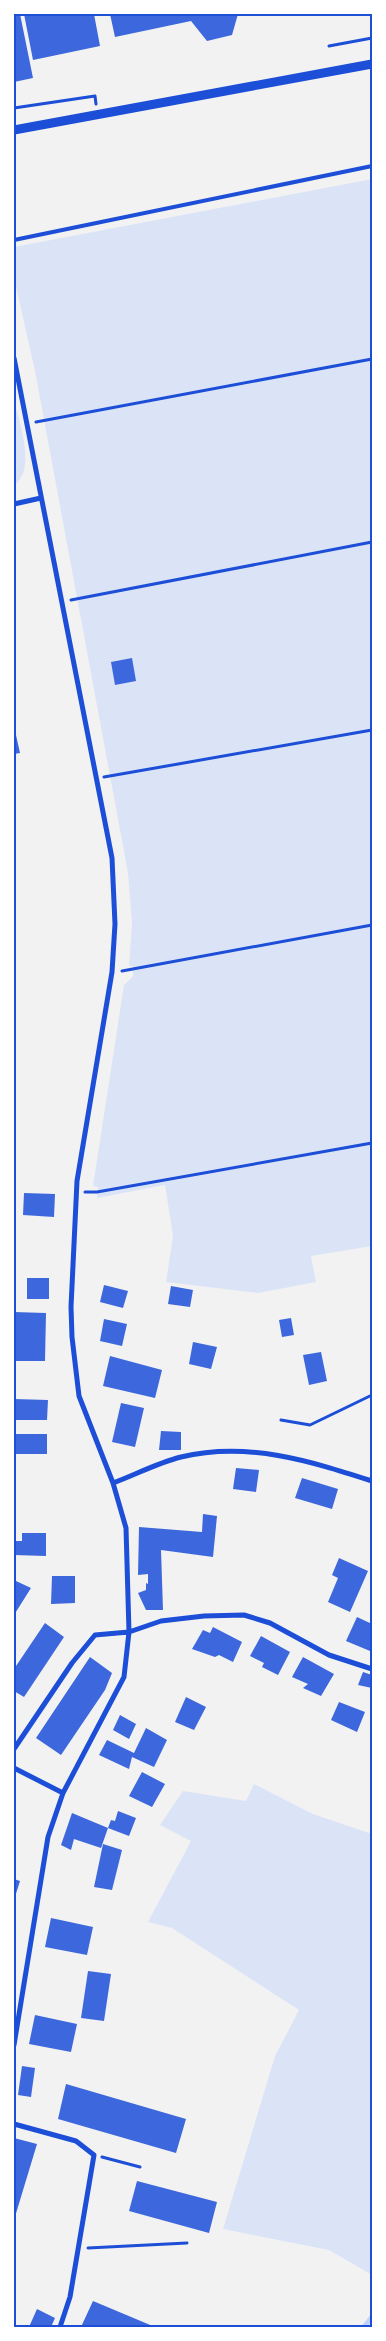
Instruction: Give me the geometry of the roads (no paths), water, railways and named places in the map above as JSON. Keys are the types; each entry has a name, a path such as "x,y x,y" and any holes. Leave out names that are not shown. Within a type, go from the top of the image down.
{"street":[{"path":"14,130 372,64"},
{"path":"14,358 112,858 115,924 112,972 76,1192 71,1300 75,1369 85,1416 112,1483 126,1528 129,1632 124,1677 63,1793 48,1837 14,2045"},
{"path":"14,504 41,498"},
{"path":"112,1483 182,1457 260,1452 270,1452 320,1464 372,1481"},
{"path":"14,1749 72,1663 95,1635 129,1632 161,1621 204,1616 244,1616 270,1623 329,1655 372,1669"},
{"path":"14,1768 63,1793"},
{"path":"14,2124 76,2141 94,2155 80,2248 70,2297 60,2327"}],"lane":[{"path":"14,240 372,166"}],"waterway":[{"path":"364,2327 372,2317"}]}
